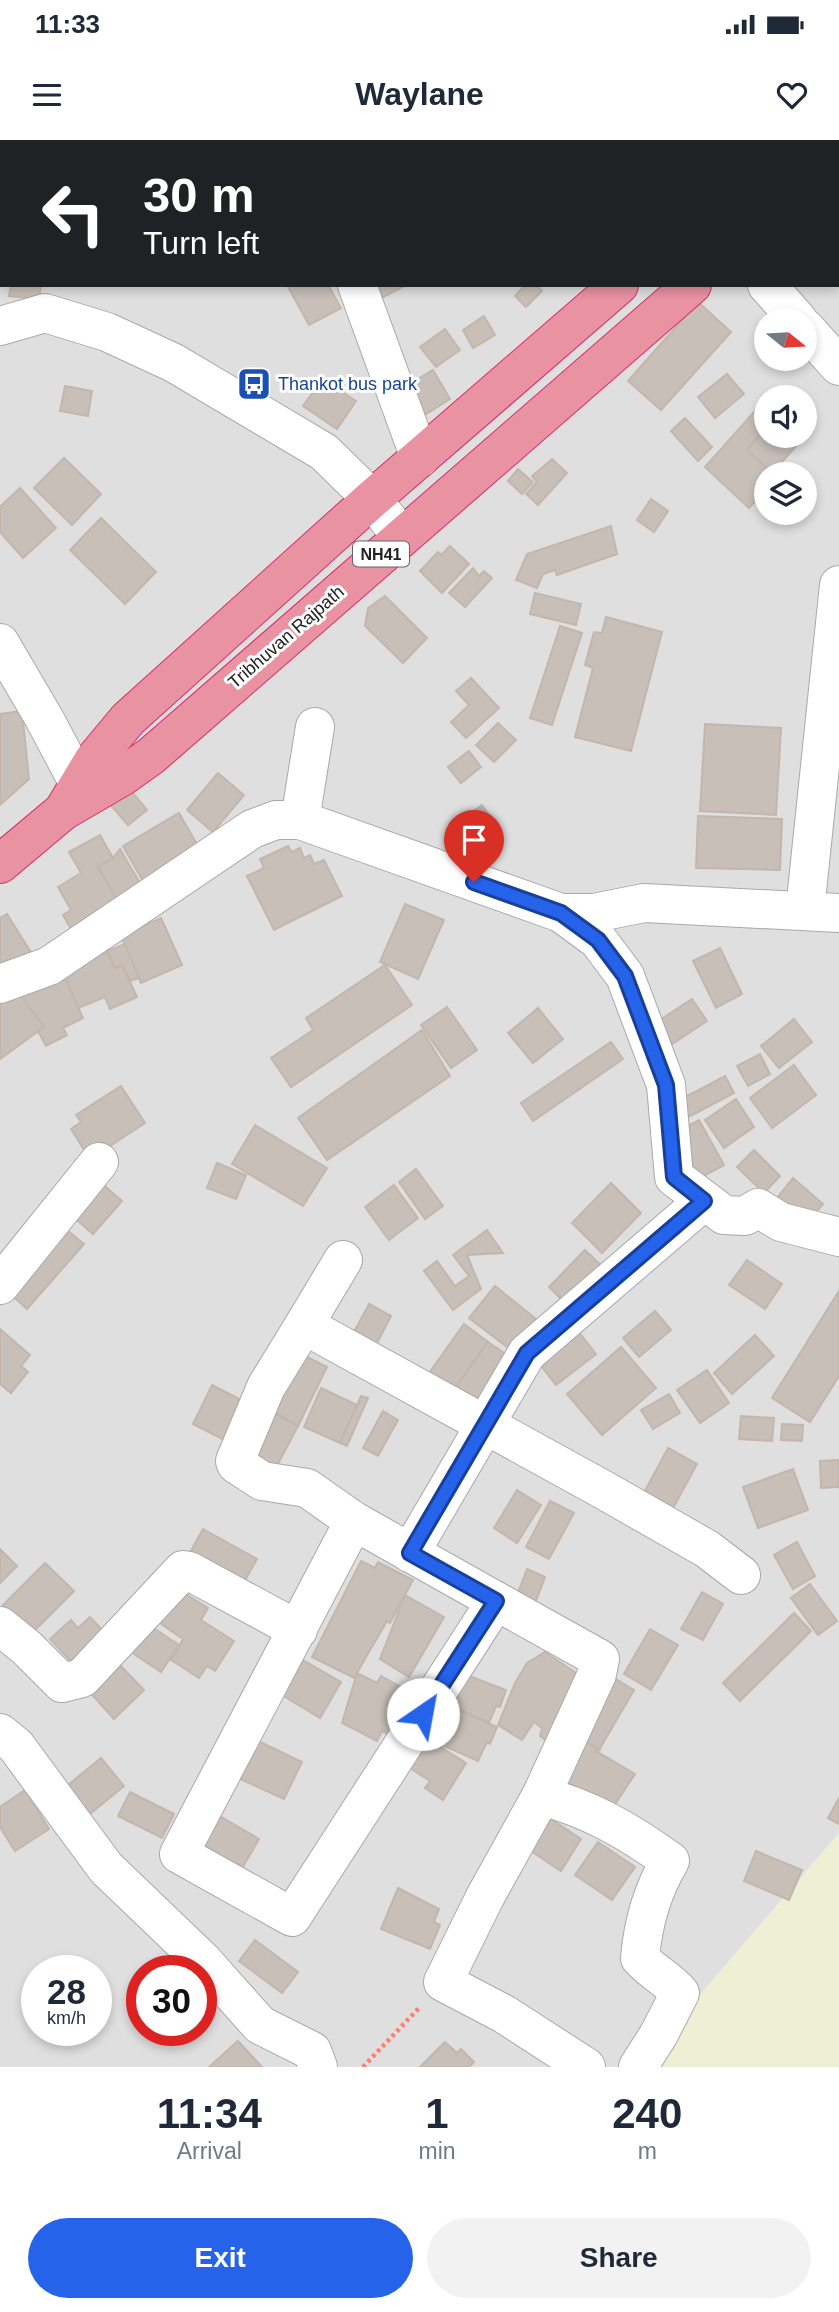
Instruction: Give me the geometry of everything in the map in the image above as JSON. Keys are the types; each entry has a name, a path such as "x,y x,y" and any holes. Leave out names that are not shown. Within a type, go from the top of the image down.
{"highway":[{"name":"Tribhuvan Rajpath","path":"0,864 71,798 93,761 128,719 372,499 617,287"},
{"name":"Tribhuvan Rajpath","path":"71,798 123,776 151,756 690,287"}],"street":[{"path":"358,287 420,458"},
{"path":"769,287 787,308"},
{"path":"0,326 45,313 107,332 174,363 324,452 372,499 401,536"},
{"path":"817,341 839,366"},
{"path":"561,913 594,913 644,903 822,911 839,585"},
{"path":"0,643 44,718 71,798"},
{"path":"300,820 315,727"},
{"path":"0,984 49,966 253,829 276,820 300,820 561,913 598,940 625,976 666,1085 674,1177 724,1215 745,1216 758,1208 781,1222 839,1237"},
{"path":"0,1285 99,1162"},
{"path":"410,1553 527,1353 704,1201"},
{"path":"343,1260 266,1387 235,1461 262,1481 307,1488 354,1521 600,1659 597,1674 541,1796 485,1897 443,1982 504,2014 586,2067"},
{"path":"304,1325 486,1423 707,1549 741,1575"},
{"path":"354,1521 180,1854 292,1917 496,1601"},
{"path":"0,1626 62,1683 82,1678 183,1570 298,1630"},
{"path":"0,1733 16,1746 106,1868 202,1961 260,2025 312,2051 318,2067"},
{"path":"541,1796 571,1804 636,1836 670,1861 659,1879 647,1913 640,1958 651,1971 672,1984 680,1993 638,2067"}],"path":[{"path":"363,2067 443,1982"}],"shaded area":[{"path":"0,287 839,287 839,1833 638,2067 0,2067"}],"green space":[{"path":"839,1833 839,2067 638,2067"}],"building":[{"path":"11,287 41,287 39,299 9,296"},
{"path":"288,287 329,287 341,308 309,325"},
{"path":"371,287 402,287 378,300"},
{"path":"523,287 539,287 542,291 526,307 515,296"},
{"path":"698,302 731,332 661,410 628,381"},
{"path":"484,316 495,335 473,348 463,330"},
{"path":"445,329 460,350 436,367 420,347"},
{"path":"433,370 450,399 423,416 405,387"},
{"path":"727,374 744,394 715,418 698,397"},
{"path":"322,379 356,401 337,429 303,406"},
{"path":"65,386 92,391 88,416 60,411"},
{"path":"754,412 754,442 747,450 760,462 754,462 754,502 749,508 705,467"},
{"path":"685,418 712,447 698,461 671,431"},
{"path":"754,442 754,448 794,448 782,462 760,462 747,450"},
{"path":"64,458 101,494 72,525 34,488"},
{"path":"552,459 567,473 538,505 526,494 537,482 532,476"},
{"path":"518,469 533,482 522,494 508,481"},
{"path":"20,488 56,528 23,558 0,532 0,507"},
{"path":"651,499 668,511 654,532 637,520"},
{"path":"101,518 156,572 125,604 70,550"},
{"path":"611,526 617,554 557,575 555,570 543,574 537,588 516,580 527,554"},
{"path":"450,546 469,564 442,593 420,571 438,552 441,555"},
{"path":"473,568 479,576 484,571 492,578 465,607 449,593"},
{"path":"535,593 581,604 576,625 530,614"},
{"path":"385,596 427,638 403,663 365,626 368,608"},
{"path":"606,617 662,632 631,751 575,737 593,668 585,665 594,632 602,633"},
{"path":"560,626 582,633 552,725 530,718"},
{"path":"471,678 499,708 466,738 451,722 469,705 456,691"},
{"path":"22,711 29,779 0,805 0,714"},
{"path":"498,723 516,740 494,762 476,745"},
{"path":"705,724 781,728 776,815 700,811"},
{"path":"469,751 481,767 461,783 448,767"},
{"path":"218,773 244,795 213,832 187,810"},
{"path":"127,786 147,810 128,825 108,802"},
{"path":"482,805 494,822 461,847 448,830"},
{"path":"179,813 203,855 147,888 123,846"},
{"path":"698,816 782,819 780,870 696,868"},
{"path":"100,835 113,858 98,867 122,909 75,936 63,915 71,910 58,887 81,873 69,852"},
{"path":"288,846 292,852 300,848 304,858 310,855 314,864 324,860 342,896 274,930 247,876 264,868 260,859"},
{"path":"120,849 144,890 122,909 98,867 113,858"},
{"path":"405,904 444,920 418,979 380,962"},
{"path":"7,914 32,954 12,967 7,960 2,963 0,961 0,918"},
{"path":"161,918 182,965 141,983 121,936"},
{"path":"125,944 139,978 130,981 122,965 115,968 107,951"},
{"path":"720,948 742,994 716,1008 693,961"},
{"path":"107,951 115,968 122,965 137,997 110,1009 105,997 78,1008 62,971"},
{"path":"385,965 412,1005 291,1087 271,1058 313,1030 306,1018"},
{"path":"65,978 83,1018 63,1028 67,1035 46,1046 38,1031 44,1027 21,996"},
{"path":"17,991 44,1027 0,1059 0,1003"},
{"path":"692,999 707,1021 672,1044 657,1022"},
{"path":"447,1007 477,1050 451,1068 421,1025"},
{"path":"538,1008 563,1039 533,1063 508,1033"},
{"path":"794,1019 812,1042 779,1068 761,1046"},
{"path":"422,1030 450,1076 327,1160 298,1118"},
{"path":"611,1042 623,1059 533,1121 521,1103"},
{"path":"760,1054 770,1074 748,1086 737,1066"},
{"path":"794,1065 816,1095 772,1128 750,1098"},
{"path":"725,1076 734,1093 681,1121 672,1104"},
{"path":"121,1086 145,1123 90,1159 71,1129 81,1122 76,1115"},
{"path":"736,1099 754,1127 724,1148 705,1120"},
{"path":"699,1120 724,1165 698,1179 673,1134"},
{"path":"255,1125 327,1168 303,1206 232,1164"},
{"path":"754,1150 780,1176 764,1193 737,1167"},
{"path":"217,1163 246,1175 236,1199 207,1188"},
{"path":"416,1169 443,1206 425,1219 399,1182"},
{"path":"793,1178 823,1204 806,1224 776,1199"},
{"path":"98,1180 122,1201 93,1234 70,1214"},
{"path":"611,1183 641,1213 602,1253 572,1223"},
{"path":"394,1185 418,1218 389,1240 365,1207"},
{"path":"61,1225 84,1244 27,1309 5,1289"},
{"path":"487,1230 503,1253 467,1255 481,1289 453,1310 424,1271 437,1261 455,1286 469,1276 453,1255"},
{"path":"585,1250 605,1269 568,1306 549,1287"},
{"path":"747,1260 782,1284 765,1309 729,1285"},
{"path":"495,1286 536,1319 511,1350 469,1318"},
{"path":"839,1291 839,1376 810,1422 772,1398"},
{"path":"369,1304 391,1316 371,1355 348,1343"},
{"path":"655,1311 671,1330 639,1357 623,1338"},
{"path":"464,1324 488,1342 451,1394 427,1376"},
{"path":"574,1326 596,1354 556,1385 534,1357"},
{"path":"0,1329 30,1355 21,1366 28,1372 11,1393 0,1384"},
{"path":"755,1335 774,1356 732,1394 714,1373"},
{"path":"488,1342 510,1357 476,1406 454,1390"},
{"path":"621,1347 656,1388 602,1435 567,1394"},
{"path":"297,1352 327,1367 298,1426 268,1408"},
{"path":"707,1370 729,1403 700,1423 677,1390"},
{"path":"212,1385 245,1402 226,1441 193,1424"},
{"path":"321,1388 357,1405 340,1443 304,1427"},
{"path":"669,1394 680,1413 653,1429 641,1410"},
{"path":"361,1396 368,1398 347,1446 340,1443"},
{"path":"269,1410 298,1426 271,1477 242,1462"},
{"path":"383,1411 398,1420 378,1456 363,1448"},
{"path":"741,1416 774,1418 772,1441 739,1439"},
{"path":"782,1424 803,1425 802,1441 781,1440"},
{"path":"668,1448 697,1464 670,1514 641,1498"},
{"path":"839,1460 839,1487 821,1488 820,1461"},
{"path":"793,1469 808,1510 758,1528 743,1487"},
{"path":"517,1490 541,1505 517,1543 494,1528"},
{"path":"550,1501 574,1513 549,1559 526,1547"},
{"path":"203,1529 257,1559 238,1593 184,1563"},
{"path":"797,1542 815,1576 793,1589 774,1555"},
{"path":"0,1549 17,1566 0,1583"},
{"path":"361,1561 375,1568 378,1562 413,1580 390,1623 387,1621 354,1678 312,1657"},
{"path":"45,1563 74,1591 31,1634 3,1605"},
{"path":"527,1569 545,1577 534,1606 516,1598"},
{"path":"810,1584 837,1621 818,1635 791,1598"},
{"path":"178,1589 208,1608 201,1620 234,1641 215,1671 207,1666 199,1678 171,1660 183,1639 157,1621"},
{"path":"702,1592 723,1604 703,1640 681,1629"},
{"path":"405,1595 444,1617 409,1677 380,1659"},
{"path":"794,1613 811,1631 740,1701 723,1683"},
{"path":"90,1617 105,1633 82,1673 50,1639 71,1620 78,1628"},
{"path":"149,1625 179,1645 161,1672 131,1652"},
{"path":"650,1629 678,1645 651,1690 624,1674"},
{"path":"545,1652 582,1677 547,1741 540,1736 542,1728 534,1722 522,1740 498,1725 515,1683 527,1663"},
{"path":"115,1660 144,1690 114,1719 86,1688"},
{"path":"303,1660 341,1682 320,1718 282,1695"},
{"path":"454,1670 506,1690 500,1707 496,1706 489,1723 441,1702"},
{"path":"357,1673 377,1683 381,1676 417,1696 395,1738 382,1731 377,1741 342,1723"},
{"path":"609,1675 634,1690 599,1750 573,1734"},
{"path":"441,1702 497,1727 490,1744 487,1742 478,1761 426,1738"},
{"path":"573,1734 635,1774 608,1815 551,1782"},
{"path":"428,1739 466,1763 443,1800 425,1788 430,1781 410,1768"},
{"path":"256,1740 302,1762 284,1799 238,1778"},
{"path":"101,1758 124,1786 85,1818 62,1790"},
{"path":"25,1790 49,1829 15,1851 0,1827 0,1807"},
{"path":"130,1792 174,1814 162,1838 118,1816"},
{"path":"839,1798 839,1824 828,1818"},
{"path":"211,1811 259,1839 234,1882 194,1841"},
{"path":"545,1815 581,1839 561,1871 525,1847"},
{"path":"598,1842 635,1867 612,1900 575,1875"},
{"path":"756,1851 802,1870 789,1900 744,1881"},
{"path":"398,1888 439,1909 434,1922 440,1925 430,1949 381,1929"},
{"path":"255,1940 298,1972 282,1993 239,1961"},
{"path":"238,2041 262,2067 209,2067"},
{"path":"445,2042 457,2053 461,2049 474,2062 469,2067 420,2067"}],"place":[{"name":"Thankot bus park","path":"254,384"}],"route":[{"path":"423,1714 496,1601 410,1553 527,1353 704,1201 674,1177 666,1085 625,976 598,940 561,913 474,882"}]}
